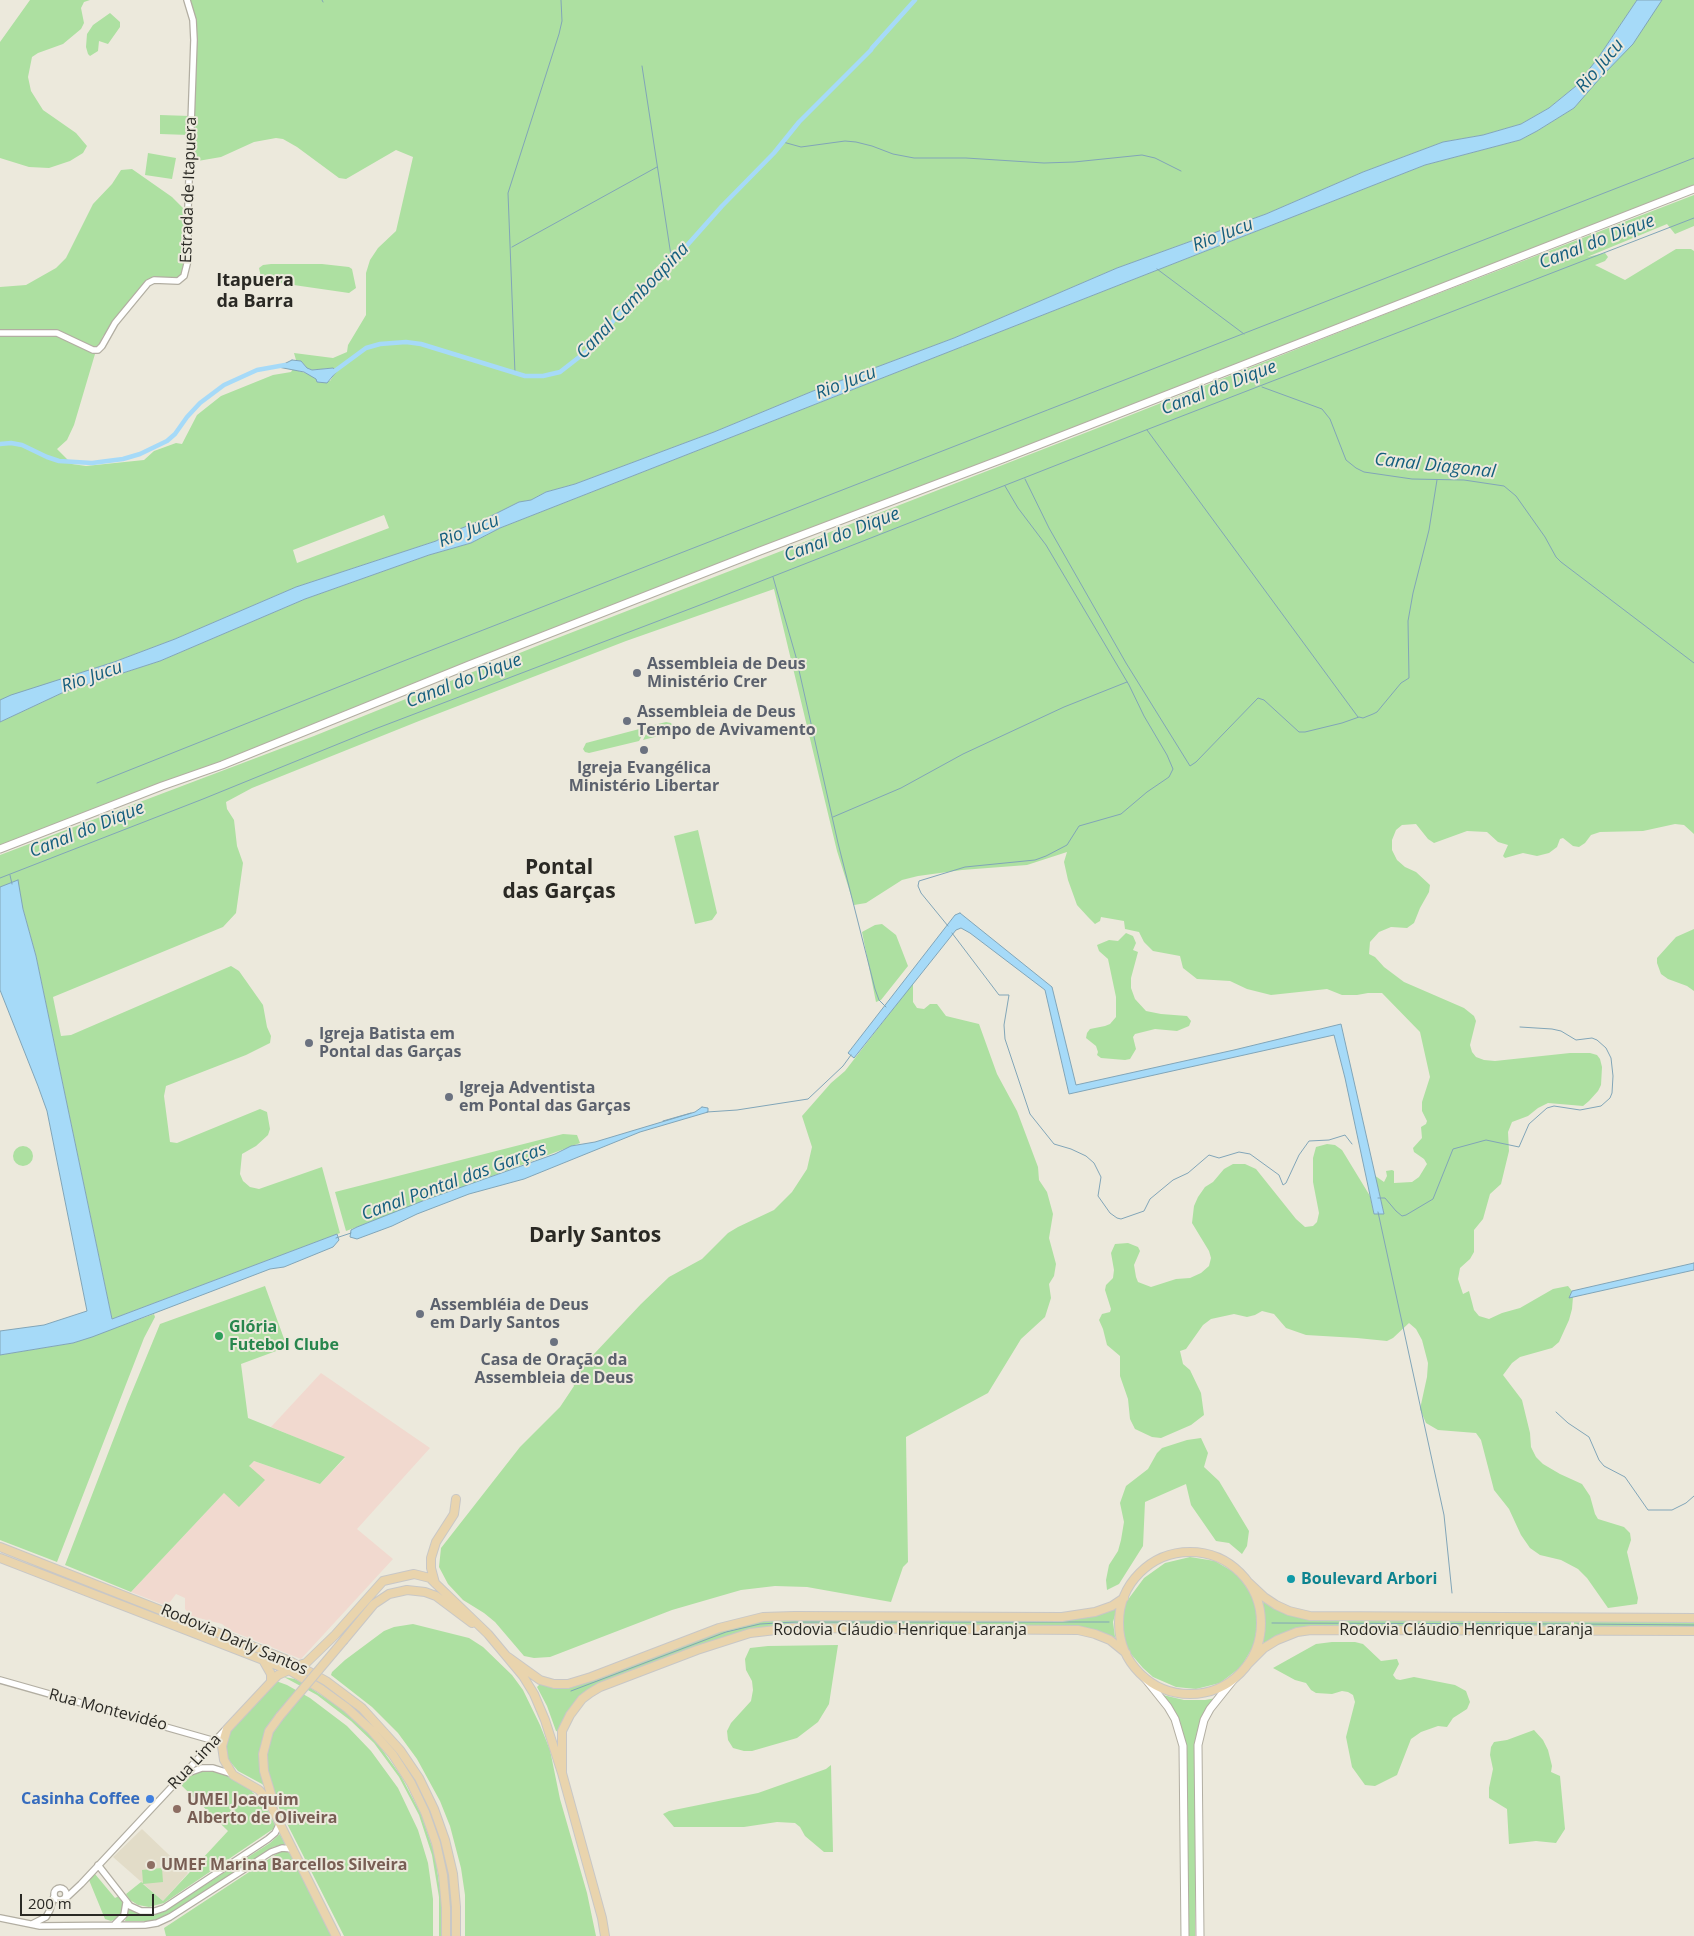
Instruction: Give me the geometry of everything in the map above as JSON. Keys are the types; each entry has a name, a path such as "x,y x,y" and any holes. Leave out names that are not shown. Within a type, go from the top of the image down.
{"main road":[{"path":"0,849 162,786 222,765 469,665 760,551 1694,189"},
{"path":"435,1582 431,1568 431,1558 436,1542 454,1514 456,1499"},
{"name":"Rodovia Darly Santos","path":"0,1547 244,1641 299,1665 340,1690 370,1716 400,1750 419,1778 436,1814 448,1852 456,1896 456,1936"},
{"path":"1185,1936 1183,1746 1175,1719 1168,1707 1134,1666 1126,1653 1119,1628 1124,1598 1133,1581 1145,1569 1162,1558 1182,1553 1203,1554 1223,1560 1234,1568 1248,1582 1258,1600 1261,1627 1257,1646 1248,1664 1210,1709 1204,1720 1198,1745 1200,1936"},
{"name":"Rodovia Darly Santos","path":"0,1558 289,1670 325,1692 356,1715 386,1747 408,1778 425,1812 439,1854 446,1897 446,1936"},
{"path":"299,1665 306,1663 335,1635 384,1581 414,1574 430,1578 435,1582 488,1634 530,1685 545,1720 562,1774 602,1918 605,1936"},
{"name":"Rodovia Cláudio Henrique Laranja","path":"1248,1582 1276,1605 1289,1612 1310,1616 1694,1618"},
{"path":"280,1823 263,1760 267,1736 280,1716 374,1604 389,1594 407,1590 425,1592 436,1596 488,1634"},
{"name":"Rodovia Cláudio Henrique Laranja","path":"508,1657 540,1680 554,1684 568,1684 719,1628 763,1617 1062,1617 1079,1616 1095,1612 1112,1606 1124,1598"},
{"name":"Rodovia Cláudio Henrique Laranja","path":"562,1774 562,1731 570,1714 582,1699 609,1684 697,1650 750,1633 793,1628 1078,1630 1110,1640 1126,1653"},
{"name":"Rodovia Cláudio Henrique Laranja","path":"1248,1664 1264,1648 1277,1640 1297,1632 1311,1630 1694,1631"},
{"path":"263,1660 270,1672 270,1683"},
{"name":"Rua Lima","path":"230,1726 278,1675 289,1670"},
{"path":"1144,1677 1155,1685 1188,1694 1209,1691 1234,1679"},
{"path":"230,1726 224,1738 222,1750 225,1764 233,1775 262,1793 270,1802 336,1936"}],"street":[{"name":"Estrada de Itapuera","path":"0,332 57,333 93,350 98,350 115,323 148,283 154,280 178,281 184,276 188,260 194,40 193,20 187,0"},
{"name":"Rua Montevidéo","path":"0,1680 216,1740"},
{"name":"Rua Lima","path":"30,1925 42,1920 50,1910 81,1884 230,1726"},
{"path":"205,1751 205,1762 213,1768 233,1775"},
{"path":"184,1775 198,1769 213,1768"},
{"path":"98,1865 126,1903 133,1908 146,1911 164,1908 268,1839 275,1833 280,1823"},
{"path":"0,1918 30,1925 149,1925 162,1922 271,1852 282,1848 293,1849"},
{"path":"58,1925 52,1919 50,1910 57,1889 81,1884"},
{"path":"54,1896 62,1900 67,1894 64,1889"},
{"path":"113,1924 123,1917 126,1912 126,1903"}],"shaded area":[{"path":"321,1373 430,1448 357,1529 393,1559 301,1659 229,1630 222,1624 191,1616 185,1609 185,1598 176,1594 170,1602 164,1605 131,1592 254,1461 320,1484 345,1458 271,1427"},
{"name":"UMEF Marina Barcellos Silveira","path":"142,1829 188,1873 163,1901 113,1857"}],"green space":[{"path":"30,0 90,0 84,2 81,8 84,23 81,29 63,44 32,57 28,77 31,91 43,110 76,133 87,146 83,153 70,161 49,168 29,167 0,158 0,42"},
{"path":"186,0 1637,0 1598,58 1576,86 1549,108 1521,124 1483,135 1443,142 1363,172 1266,214 1117,268 954,338 813,391 714,432 575,484 546,492 531,500 519,502 436,541 296,587 175,639 114,662 0,700 0,287 26,285 56,268 66,258 93,204 112,184 121,170 132,169 172,197 183,208 187,213 186,263 184,272 178,280 155,279 103,336 95,354 74,425 67,440 57,449 72,464 86,466 144,460 154,451 176,443 182,444 197,415 221,396 273,375 291,372 293,369 330,381 337,370 333,368 312,370 307,368 301,361 296,360 294,353 333,358 347,352 348,345 366,315 366,273 370,260 378,248 396,231 413,157 396,150 346,179 339,178 297,147 283,139 276,138 254,142 221,157 192,162 192,143 196,139 192,138 191,20","holes":["384,515 389,528 297,563 293,550"]},
{"path":"1662,0 1694,0 1694,187 1385,306 312,729 0,847 0,722 64,692 160,661 305,599 429,555 471,543 500,528 1425,165 1520,140 1574,108"},
{"path":"110,13 120,22 120,27 108,44 99,41 98,51 90,56 86,47 87,34 93,25"},
{"path":"160,115 190,116 189,135 160,134"},
{"path":"148,153 176,158 172,179 145,175"},
{"path":"1694,195 1694,226 1675,234 1667,224 1587,257 1605,253 1608,257 1605,261 1595,265 1625,280 1676,249 1691,249 1694,251 1694,834 1684,825 1675,824 1643,831 1600,832 1591,835 1579,847 1573,846 1563,838 1560,839 1557,847 1549,853 1537,856 1523,853 1505,858 1503,856 1508,845 1498,842 1487,832 1467,831 1434,843 1428,839 1416,824 1402,825 1396,830 1392,840 1392,850 1397,860 1405,867 1416,872 1430,885 1429,892 1414,923 1407,928 1391,927 1379,932 1370,942 1369,954 1404,982 1464,1008 1474,1016 1476,1021 1470,1045 1476,1057 1495,1061 1570,1053 1590,1053 1597,1055 1600,1059 1602,1067 1601,1085 1598,1091 1583,1106 1548,1103 1528,1116 1512,1122 1508,1132 1509,1151 1501,1184 1490,1194 1483,1219 1474,1230 1474,1252 1470,1259 1460,1268 1458,1279 1463,1294 1469,1291 1474,1310 1479,1316 1489,1319 1520,1308 1553,1289 1568,1286 1572,1291 1570,1297 1573,1297 1572,1309 1559,1342 1552,1348 1520,1357 1512,1363 1503,1375 1522,1400 1530,1433 1531,1447 1536,1457 1543,1464 1560,1474 1582,1484 1590,1496 1598,1519 1624,1527 1630,1533 1631,1540 1627,1552 1638,1598 1637,1604 1608,1608 1587,1578 1578,1569 1561,1560 1540,1555 1530,1548 1521,1535 1509,1509 1494,1490 1481,1440 1476,1433 1438,1430 1426,1423 1420,1409 1428,1363 1422,1340 1416,1329 1409,1323 1387,1341 1306,1335 1286,1328 1274,1314 1262,1311 1247,1317 1234,1314 1211,1319 1203,1325 1186,1349 1180,1351 1183,1364 1190,1370 1201,1393 1204,1415 1191,1425 1161,1438 1152,1437 1135,1429 1130,1419 1128,1399 1120,1376 1120,1356 1107,1345 1099,1320 1102,1314 1110,1312 1111,1309 1105,1290 1106,1285 1113,1278 1114,1270 1111,1253 1115,1244 1128,1243 1138,1247 1140,1251 1134,1265 1136,1277 1138,1282 1151,1287 1176,1279 1190,1278 1201,1273 1209,1266 1211,1258 1209,1251 1192,1223 1194,1206 1205,1187 1213,1182 1224,1169 1233,1164 1245,1164 1256,1169 1296,1219 1305,1227 1313,1226 1317,1222 1319,1213 1313,1182 1313,1158 1316,1147 1327,1144 1335,1145 1342,1150 1370,1196 1374,1214 1384,1214 1374,1175 1384,1182 1387,1176 1386,1171 1392,1170 1394,1171 1394,1183 1412,1182 1419,1177 1427,1164 1424,1159 1414,1152 1413,1148 1422,1138 1421,1127 1427,1121 1422,1111 1422,1102 1430,1077 1420,1032 1382,993 1342,995 1327,989 1271,995 1247,989 1230,981 1197,979 1183,968 1180,956 1153,951 1144,942 1139,932 1125,929 1124,921 1101,917 1100,921 1095,924 1077,905 1064,862 1067,852 1027,865 962,870 918,876 902,880 866,903 854,905 837,851 774,589 626,641 419,721 252,788 226,802 227,809 234,820 237,846 243,863 236,913 223,927 53,997 61,1036 71,1035 231,966 239,971 263,1005 267,1027 271,1036 270,1043 246,1055 166,1086 164,1096 170,1142 177,1143 260,1109 267,1112 270,1129 268,1135 256,1146 242,1154 240,1174 243,1181 250,1187 259,1189 322,1167 340,1233 112,1319 36,956 23,909 0,887 0,855 314,736 542,644"},
{"path":"322,264 349,267 352,269 356,288 349,293 266,281 261,277 259,268 263,265"},
{"path":"666,722 671,723 673,726 670,733 643,740 650,726"},
{"path":"647,727 639,741 589,753 583,749 586,743"},
{"path":"698,830 717,913 712,920 695,924 674,836"},
{"path":"882,924 896,935 908,966 881,1000 876,1002 862,932 875,925"},
{"path":"1694,929 1694,991 1661,974 1657,958 1676,937"},
{"path":"1126,933 1133,936 1136,943 1133,950 1138,952 1131,978 1131,988 1135,999 1146,1011 1187,1016 1191,1021 1189,1026 1177,1031 1155,1029 1135,1034 1133,1037 1136,1049 1130,1059 1101,1058 1097,1055 1096,1046 1086,1038 1087,1033 1090,1029 1110,1024 1116,1017 1116,997 1108,959 1099,951 1097,945 1109,940 1118,941"},
{"path":"913,983 913,1002 917,1008 924,1009 930,1004 937,1004 946,1016 979,1024 997,1074 1017,1111 1038,1167 1039,1180 1047,1192 1053,1214 1049,1238 1056,1264 1054,1276 1049,1284 1051,1298 1045,1317 1021,1339 988,1393 906,1437 908,1562 903,1567 891,1602 807,1587 775,1586 741,1590 672,1610 550,1657 534,1658 524,1656 495,1622 463,1600 448,1584 439,1567 441,1548 520,1447 560,1407 574,1386 572,1381 578,1371 641,1304 669,1277 702,1259 728,1233 774,1210 792,1192 807,1169 812,1147 802,1116 831,1083 845,1071"},
{"path":"563,1134 577,1135 580,1143 346,1231 335,1192"},
{"path":"23,1146 30,1149 33,1156 30,1163 23,1166 16,1163 13,1156 16,1149"},
{"path":"265,1286 287,1347 241,1364 248,1418 345,1457 320,1484 254,1461 249,1466 265,1480 239,1507 224,1493 131,1592 65,1565 160,1324"},
{"path":"154,1314 155,1317 144,1338 57,1562 0,1540 0,1355 73,1343"},
{"path":"1201,1438 1208,1453 1204,1467 1219,1481 1249,1531 1247,1546 1242,1554 1229,1543 1216,1541 1191,1505 1186,1484 1145,1502 1143,1546 1119,1584 1107,1590 1106,1580 1109,1565 1118,1551 1121,1540 1124,1522 1120,1503 1126,1486 1148,1469 1162,1448 1187,1440"},
{"path":"1190,1557 1215,1561 1237,1574 1252,1595 1258,1620 1254,1645 1241,1667 1220,1683 1196,1689 1176,1687 1153,1677 1125,1647 1118,1628 1121,1609 1144,1578 1165,1563"},
{"path":"66,1577 292,1665 288,1668 66,1581"},
{"path":"1265,1602 1285,1613 1311,1619 1571,1620 1571,1628 1317,1627 1265,1643 1263,1642 1265,1623 1262,1604"},
{"path":"1114,1607 1117,1608 1113,1622 1115,1637 1113,1639 1105,1634 792,1626 770,1627 740,1632 592,1689 559,1732 556,1731 547,1706 537,1687 540,1684 564,1688 580,1684 714,1632 748,1622 780,1618 1070,1620 1094,1616"},
{"path":"1574,1620 1694,1621 1694,1628 1574,1628"},
{"path":"413,1624 469,1638 483,1647 512,1675 523,1690 550,1750 560,1799 587,1893 596,1936 465,1936 465,1895 461,1868 450,1826 440,1801 417,1759 398,1733 372,1707 331,1675 345,1660 384,1631 394,1627"},
{"path":"1332,1642 1363,1644 1381,1661 1397,1659 1399,1664 1393,1675 1396,1679 1414,1677 1455,1685 1466,1691 1470,1702 1467,1709 1453,1718 1447,1727 1438,1726 1421,1732 1411,1739 1397,1775 1375,1786 1365,1785 1352,1767 1346,1737 1355,1702 1353,1695 1342,1691 1332,1694 1316,1693 1306,1683 1295,1680 1273,1668 1316,1644"},
{"path":"838,1645 829,1704 818,1722 797,1738 752,1751 733,1748 728,1740 727,1731 731,1723 751,1701 753,1690 752,1681 746,1670 745,1659 750,1648"},
{"path":"284,1677 295,1679 345,1711 376,1741 401,1776 421,1814 435,1855 441,1897 442,1936 439,1936 439,1897 432,1855 419,1815 399,1777 374,1743 351,1721 317,1695"},
{"path":"276,1681 310,1698 347,1726 371,1751 398,1788 418,1830 428,1863 433,1899 433,1936 344,1936 272,1794 262,1784 238,1771 226,1757 226,1740 230,1732"},
{"path":"321,1681 343,1696 377,1726 411,1770 432,1810 446,1852 453,1896 453,1936 449,1936 449,1897 446,1875 408,1772"},
{"path":"1163,1695 1184,1700 1216,1698 1201,1723 1195,1743 1195,1936 1187,1936 1186,1744 1178,1717"},
{"path":"1534,1730 1543,1740 1548,1750 1552,1766 1551,1772 1560,1776 1565,1829 1556,1843 1536,1841 1509,1844 1507,1809 1489,1798 1493,1769 1490,1755 1491,1747 1494,1742 1507,1740"},
{"path":"831,1765 833,1852 824,1852 805,1836 800,1827 795,1823 777,1822 744,1827 674,1827 663,1814 669,1811 758,1793 826,1769"},
{"path":"207,1770 220,1772 254,1788 252,1792 263,1801 275,1825 273,1829 164,1903 149,1907 138,1905 130,1900 126,1894 141,1882 143,1883 142,1870 162,1868 163,1882 143,1884 163,1901 228,1831 180,1784 190,1775"},
{"path":"280,1834 285,1844 273,1847 168,1915 151,1921 125,1921 129,1909 146,1915 163,1912 270,1843"},
{"path":"285,1851 291,1854 332,1936 166,1936 164,1928 278,1853"},
{"path":"95,1874 115,1898 119,1896 122,1900 122,1913 116,1919 111,1921 105,1919 89,1880"}],"water":[{"name":"Rio Jucu","path":"1637,0 1662,0 1633,44 1574,108 1520,140 1425,165 500,528 471,543 429,555 305,599 160,661 64,692 0,722 0,700 11,695 114,662 175,639 296,587 436,541 519,502 531,500 546,492 575,484 714,432 813,391 954,338 1117,268 1266,214 1363,172 1443,142 1483,135 1521,124 1549,108 1576,86 1598,58"},
{"path":"292,360 301,361 307,368 312,370 333,368 337,371 327,383 317,382 316,379 304,372 278,367"},
{"path":"18,880 23,909 36,956 112,1319 337,1234 339,1240 333,1247 284,1267 270,1269 92,1337 73,1343 0,1355 0,1331 44,1325 87,1311 47,1111 0,990 0,887"},
{"path":"960,913 1052,987 1076,1085 1341,1024 1384,1214 1374,1214 1334,1035 1069,1094 1045,990 961,928 956,930 854,1058 848,1053 955,915"},
{"path":"702,1107 708,1108 708,1112 640,1132 524,1179 469,1194 357,1239 350,1237 351,1230 357,1227 425,1200 555,1154 571,1146 595,1142 695,1112"},
{"path":"1694,1263 1694,1270 1569,1298 1572,1291"}],"waterway":[{"path":"515,373 508,193 559,34 562,21 561,0"},
{"name":"Canal Camboapina","path":"332,373 366,348 380,344 406,342 421,344 525,376 543,376 560,372 596,344 617,316 666,269 722,206 774,153 799,122 871,50 915,0"},
{"path":"642,66 672,262"},
{"path":"783,142 801,147 845,141 856,142 893,154 914,158 966,158 1044,163 1142,155 1155,158 1181,171"},
{"path":"97,783 401,662 1694,158"},
{"path":"512,247 657,167"},
{"name":"Canal do Dique","path":"0,878 203,799 375,729 700,605 1694,218"},
{"path":"1157,269 1244,334"},
{"name":"Canal Camboapina","path":"0,444 22,445 59,461 92,463 123,459 140,454 167,441 200,403 224,385 257,370 285,365"},
{"name":"Canal Diagonal","path":"1262,387 1322,409 1330,419 1346,460 1364,472 1412,479 1464,480 1504,486 1516,496 1561,562 1694,663"},
{"path":"1147,430 1358,717"},
{"path":"1025,479 1049,528 1126,663 1190,766 1258,698 1264,700 1299,732 1305,732 1359,717 1363,718 1377,712 1401,683 1409,678 1408,621 1429,530 1437,480"},
{"path":"948,926 921,893 918,886 919,881 965,867 1035,860 1046,856 1067,845 1079,826 1121,814 1147,792 1169,777 1173,769 1129,685 1046,545 1018,508 1005,486"},
{"path":"773,577 796,657 838,843 875,989 879,1000 886,1007"},
{"path":"833,817 901,788 963,754 1064,707 1127,682"},
{"path":"10,875 12,884"},
{"path":"952,933 999,995 1009,995 1004,1025 1005,1039 1030,1114 1054,1144 1086,1156 1094,1163 1101,1177 1098,1196 1110,1213 1117,1218 1121,1219 1144,1211 1150,1199 1173,1180 1188,1173 1209,1155 1219,1158 1239,1152 1250,1154 1279,1175 1283,1185 1286,1183 1299,1155 1309,1141 1329,1140 1345,1135 1352,1144"},
{"path":"1378,1198 1385,1198 1402,1216 1406,1215 1433,1199 1453,1149 1486,1140 1519,1147 1529,1124 1547,1108 1554,1106 1580,1110 1601,1106 1610,1098 1613,1076 1611,1058 1606,1048 1597,1040 1592,1038 1576,1040 1561,1031 1520,1027"},
{"name":"Canal Pontal das Garças","path":"707,1112 737,1110 808,1099 843,1066 851,1055"},
{"name":"Canal Pontal das Garças","path":"663,1121 691,1113"},
{"path":"1378,1212 1444,1515 1452,1593"},
{"name":"Canal Pontal das Garças","path":"336,1238 351,1233"},
{"path":"1556,1412 1568,1423 1589,1437 1599,1460 1604,1466 1625,1477 1648,1510 1672,1510 1686,1503 1694,1496"},
{"path":"571,1691 726,1632 760,1624 795,1622 1109,1622"},
{"path":"1272,1623 1569,1624"},
{"path":"1577,1624 1694,1625"}],"place":[{"name":"Assembleia de Deus Ministério Crer","path":"637,673"},
{"name":"Assembleia de Deus Tempo de Avivamento","path":"627,721"},
{"name":"Igreja Evangélica Ministério Libertar","path":"644,750"},
{"name":"Igreja Batista em Pontal das Garças","path":"309,1043"},
{"name":"Igreja Adventista em Pontal das Garças","path":"449,1097"},
{"name":"Assembléia de Deus em Darly Santos","path":"420,1314"},
{"name":"Glória Futebol Clube","path":"219,1336"},
{"name":"Casa de Oração da Assembleia de Deus","path":"554,1342"},
{"name":"Boulevard Arbori","path":"1291,1579"},
{"name":"Casinha Coffee","path":"150,1799"},
{"name":"UMEI Joaquim Alberto de Oliveira","path":"177,1809"},
{"name":"UMEF Marina Barcellos Silveira","path":"151,1865"}],"district":[{"name":"Itapuera da Barra","path":"255,291"},
{"name":"Pontal das Garças","path":"559,880"},
{"name":"Darly Santos","path":"595,1236"}]}
